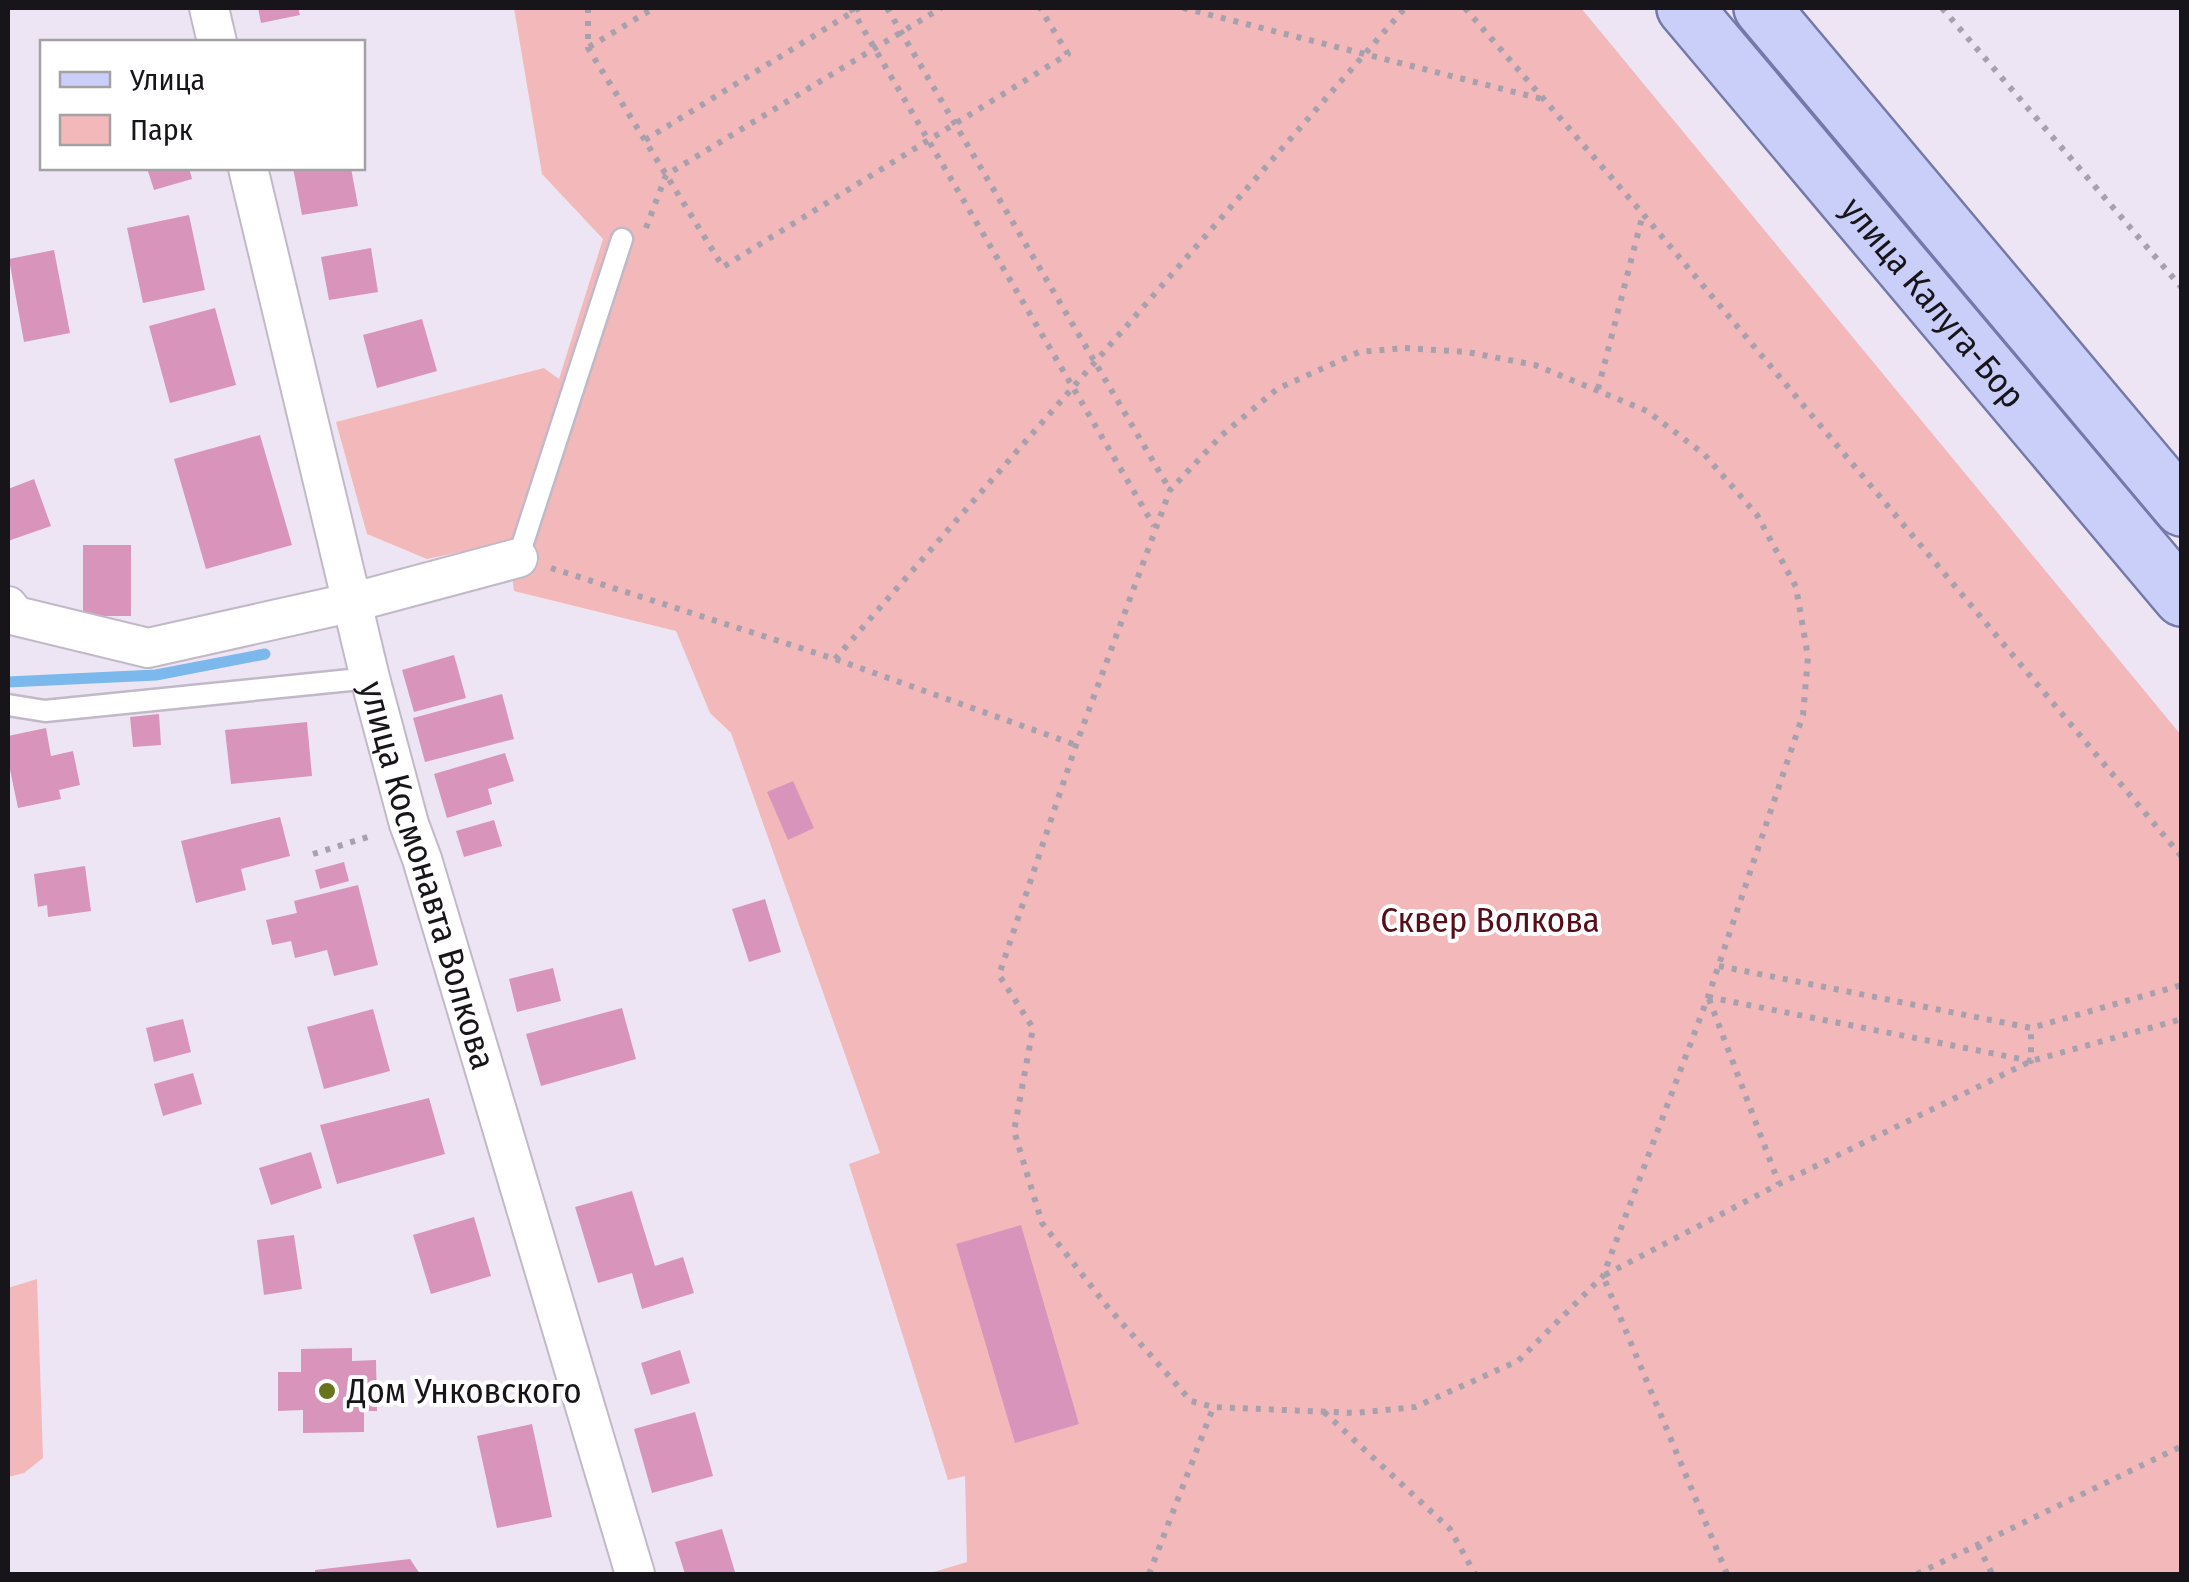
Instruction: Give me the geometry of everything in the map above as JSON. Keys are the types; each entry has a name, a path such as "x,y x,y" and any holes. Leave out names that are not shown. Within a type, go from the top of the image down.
{"main road":[{"name":"улица Калуга-Бор","path":"1685,8 2182,598"},
{"name":"улица Калуга-Бор","path":"1762,8 2182,508"}],"street":[{"path":"209,8 217,40"},
{"name":"улица Космонавта Волкова","path":"248,170 370,678 409,824 636,1574"},
{"path":"8,606 16,616 148,648 354,602 518,558"}],"lane":[{"path":"518,558 622,239"},
{"path":"8,704 46,712 370,678"}],"path":[{"path":"588,8 588,48 722,267 1068,54 1040,8"},
{"path":"588,48 654,8"},
{"path":"886,8 1170,490"},
{"path":"645,230 666,176 941,8"},
{"path":"1183,8 1543,100"},
{"path":"835,660 1405,8"},
{"path":"1465,8 1643,214 2182,857"},
{"path":"1942,8 2182,288"},
{"path":"644,140 855,9 1154,528"},
{"path":"1598,389 1643,214"},
{"path":"1727,1574 1603,1276 1708,997 1803,715 1808,657 1796,588 1757,516 1704,454 1647,412 1534,365 1467,352 1405,348 1359,352 1277,390 1222,435 1170,490 1076,745 999,975 1033,1028 1014,1131 1042,1222 1106,1305 1191,1401 1213,1407 1324,1412 1415,1406 1518,1361 1603,1276 1780,1184 2030,1061 2182,1019"},
{"path":"518,558 835,660 1076,745"},
{"path":"313,854 409,824"},
{"path":"1719,966 2031,1028 2182,985"},
{"path":"1708,997 2030,1061"},
{"path":"1708,997 1780,1184"},
{"path":"2030,1061 2031,1028"},
{"path":"1149,1574 1213,1407"},
{"path":"1324,1412 1450,1529 1476,1574"},
{"path":"1917,1574 2182,1446"},
{"path":"1978,1545 1992,1574"}],"green space":[{"name":"Сквер Волкова","path":"514,8 1581,8 2181,735 2181,1571 927,1574 967,1562 965,1476 948,1480 849,1164 880,1153 731,733 710,713 676,631 514,591 507,542 427,559 367,534 336,422 544,368 559,379 603,239 542,174"},
{"path":"37,1279 43,1458 24,1473 8,1477 8,1288"}],"building":[{"path":"258,8 298,8 300,15 261,23"},
{"path":"148,170 190,170 192,179 154,190"},
{"path":"293,170 351,170 358,206 302,215"},
{"path":"189,215 205,290 143,303 127,228"},
{"path":"371,248 378,292 329,300 321,257"},
{"path":"54,250 70,333 24,342 9,259"},
{"path":"215,308 236,385 170,403 149,326"},
{"path":"422,319 437,371 377,388 363,335"},
{"path":"260,435 292,545 206,569 174,459"},
{"path":"34,479 51,526 8,541 8,489"},
{"path":"83,545 131,545 131,616 83,616"},
{"path":"454,655 466,698 414,712 402,670"},
{"path":"502,694 514,739 425,762 413,718"},
{"path":"159,714 161,745 133,747 130,717"},
{"path":"307,722 312,776 231,784 225,730"},
{"path":"46,728 51,756 73,751 80,785 59,790 61,799 18,808 8,760 8,736"},
{"path":"505,753 514,781 488,789 492,804 447,818 434,774"},
{"path":"793,781 814,828 788,840 767,792"},
{"path":"280,817 290,856 241,869 246,890 196,903 181,841"},
{"path":"494,820 502,846 464,857 456,831"},
{"path":"344,862 349,881 320,889 315,870"},
{"path":"85,866 91,911 48,917 47,905 38,907 34,874"},
{"path":"358,885 378,965 334,976 327,950 295,958 291,941 272,945 266,920 297,913 294,901"},
{"path":"765,899 781,952 749,962 732,909"},
{"path":"553,968 561,1001 517,1012 509,979"},
{"path":"622,1008 636,1059 541,1086 526,1034"},
{"path":"373,1009 390,1071 324,1089 307,1027"},
{"path":"183,1019 191,1052 154,1062 146,1028"},
{"path":"193,1073 202,1104 163,1116 154,1084"},
{"path":"429,1098 445,1154 337,1184 320,1125"},
{"path":"311,1152 322,1188 271,1205 259,1168"},
{"path":"632,1191 655,1266 683,1257 694,1293 642,1309 632,1273 598,1283 575,1207"},
{"path":"474,1217 491,1276 431,1294 413,1235"},
{"path":"1021,1225 1079,1424 1015,1443 956,1244"},
{"path":"294,1235 302,1289 264,1295 257,1240"},
{"name":"Дом Унковского","path":"352,1348 352,1361 376,1360 377,1411 364,1411 364,1432 303,1433 303,1410 278,1411 278,1372 301,1372 301,1349"},
{"path":"680,1350 690,1383 651,1395 641,1363"},
{"path":"695,1412 713,1476 652,1493 634,1429"},
{"path":"532,1424 552,1517 497,1528 477,1436"},
{"path":"722,1529 735,1572 685,1574 675,1542"},
{"path":"410,1559 420,1574 315,1574 315,1570"}],"waterway":[{"path":"8,682 156,675 265,654"}],"place":[{"name":"Дом Унковского","path":"327,1391"}]}
